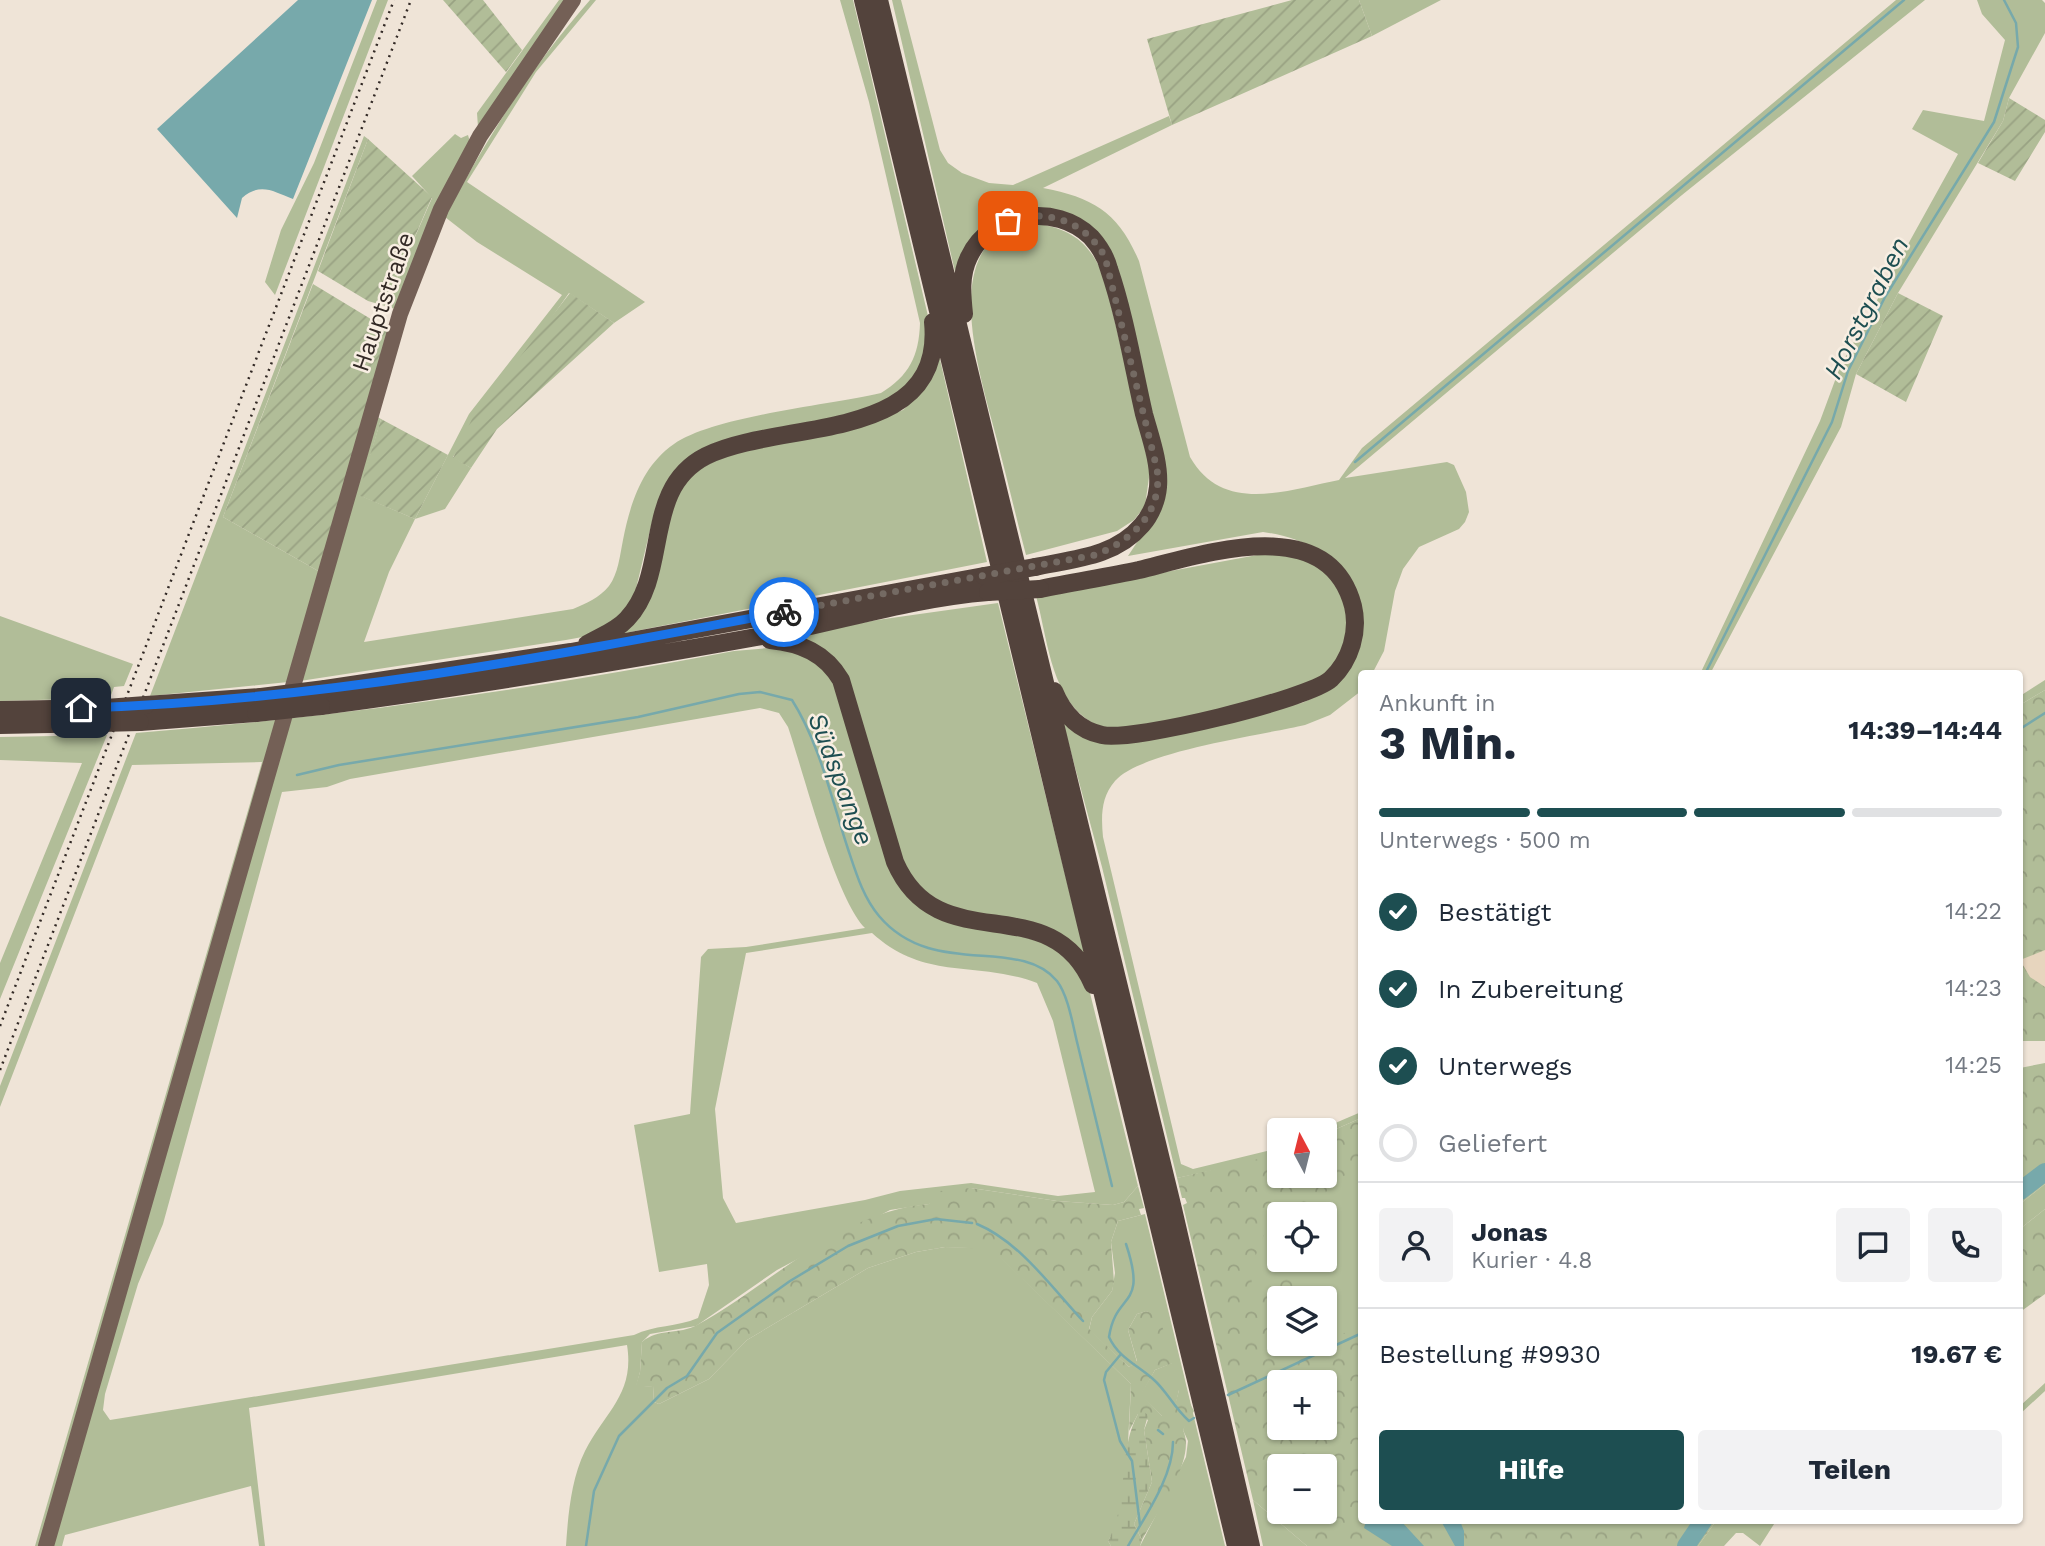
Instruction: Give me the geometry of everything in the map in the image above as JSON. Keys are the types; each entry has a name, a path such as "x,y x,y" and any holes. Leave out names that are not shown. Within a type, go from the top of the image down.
{"highway":[{"path":"863,0 1236,1546"},
{"path":"879,0 1173,1209 1251,1546"},
{"path":"0,725 502,682 749,638 923,601 1035,567 1095,555 1118,545 1142,526 1154,504 1158,484 1110,269 1100,248 1083,230 1050,217 1018,218 990,231 976,245 965,265 962,295 965,325 962,342"},
{"path":"572,652 615,629 633,612 649,575 667,499 690,467 728,448 879,412 910,396 924,377 933,354 931,280"},
{"path":"323,698 572,652 986,584 1040,589 1237,548 1276,546 1307,553 1339,576 1351,598 1355,626 1352,646 1340,668 1321,687 1303,695 1115,737 1092,732 1073,720 1058,701 1039,655"},
{"path":"749,638 800,645 820,656 835,671 850,703 895,862 910,889 933,909 949,916 1029,929 1062,943 1083,965 1109,1021"},
{"path":"0,710 103,715"}],"main road":[{"path":"557,27 559,18 573,0"},
{"path":"557,27 565,22 584,0"},
{"name":"Hauptstraße","path":"46,1546 404,302 441,209 480,136 557,27"}],"green space":[{"path":"377,0 388,0 275,295 265,282 281,230 314,163"},
{"path":"443,0 483,0 522,50 506,72"},
{"path":"559,0 569,0 478,127 477,113"},
{"path":"590,0 596,0 536,72 467,182 645,302 614,323 569,293 453,457 471,468 445,509 415,519 469,414 562,295 477,242 445,217 477,159 529,77"},
{"path":"840,0 853,0 928,316 929,344 909,389 869,410 762,434 666,485 653,518 633,601 609,627 588,636 566,640 300,681 376,416 381,419 359,495 415,519 389,572 364,642 573,609 588,602 601,594 615,576 629,513 639,487 654,463 674,444 692,434 743,419 881,393 899,380 915,355 920,323 869,102"},
{"path":"892,0 901,0 940,150 948,163 962,173 989,183 1013,185 1169,116 1172,125 1043,188 1077,197 1102,210 1113,219 1131,244 1139,261 1190,457 1204,475 1220,486 1257,494 1339,480 1362,448 1896,0 1925,0 1682,195 1345,478 1447,462 1454,465 1466,492 1469,512 1459,529 1419,547 1403,569 1395,591 1384,651 1374,670 1358,670 1358,693 1330,715 1305,725 1175,753 1129,770 1110,787 1103,807 1103,837 1181,1164 1193,1169 1267,1151 1267,1159 1177,1178 1102,867 1062,719 1085,735 1302,703 1332,686 1342,673 1357,620 1359,599 1354,584 1334,561 1307,544 1263,532 1128,556 1157,512 1162,478 1090,230 1004,217 956,276"},
{"path":"1292,0 1359,0 1372,36 1172,125 1147,39"},
{"path":"1359,0 1441,0 1372,36"},
{"path":"1977,0 2042,0 2045,3 2045,33 2009,98 2003,121 1898,293 1856,374 1841,427 1712,670 1702,670 1820,421 1840,367 1958,154 1912,129 1923,110 1984,121 2005,40 1982,14"},
{"path":"2009,98 2045,120 2045,132 2015,181 1978,163 2003,121"},
{"path":"455,134 461,138 468,135 470,142 395,309 389,307 394,285 432,198 412,176"},
{"path":"364,136 368,139 223,517 320,572 288,682 150,696"},
{"path":"368,139 432,197 394,285 389,307 368,301 318,271"},
{"path":"1039,224 1072,235 1088,249 1100,268 1150,470 1145,506 1134,520 1117,531 1026,555 984,392 973,333 971,303 974,276 982,253 1002,232"},
{"path":"313,284 389,330 320,572 223,517"},
{"path":"570,293 614,323 497,429 471,468 453,458 473,417"},
{"path":"1898,293 1943,316 1906,402 1856,374"},
{"path":"938,351 987,562 615,635 626,626 672,499 693,472 729,454 878,419 903,410 923,390"},
{"path":"381,419 448,455 415,519 358,495"},
{"path":"1268,553 1309,562 1325,573 1339,590 1347,610 1348,630 1343,650 1332,669 1318,679 1293,689 1226,709 1127,727 1099,726 1089,721 1073,706 1051,661 1036,596"},
{"path":"998,603 1086,959 932,901 905,870 847,686 788,637 877,620"},
{"path":"0,616 133,664 124,686 114,687 110,698 0,701"},
{"path":"780,647 789,649 819,664 836,683 913,901 941,920 1001,931 1057,946 1088,985 1138,1186 1124,1202 1113,1205 1057,1201 971,1188 929,1204 890,1210 777,1270 696,1326 650,1334 642,1342 636,1387 653,1386 654,1402 659,1404 709,1379 747,1340 868,1268 916,1252 945,1247 991,1248 1131,1384 1127,1463 1118,1523 1108,1541 1111,1546 566,1546 576,1473 585,1451 622,1390 627,1377 627,1345 249,1408 265,1546 259,1546 251,1486 65,1535 62,1546 35,1546 262,762 132,765 0,1107 0,1086 136,733 286,719 436,700 585,678 734,651","holes":["760,708 779,713 788,727 832,863 854,912 865,928 746,947 708,949 701,957 690,1114 634,1125 659,1272 707,1264 709,1285 698,1318 634,1335 110,1420 103,1410 105,1394 138,1284 163,1224 282,792 327,787 350,779","872,933 892,948 912,958 952,968 1015,976 1037,983 1053,1021 1095,1192 1058,1196 971,1183 900,1191 865,1200 736,1223 723,1198 715,1109 746,953"]},
{"path":"2045,680 2045,690 2023,703 2023,694"},
{"path":"2045,690 2045,1041 2023,1041 2023,703"},
{"path":"107,735 0,999 0,963 82,763 0,760 0,737"},
{"path":"2045,1063 2045,1184 2023,1202 2023,1067"},
{"path":"1358,1113 1358,1119 1337,1129 1337,1122"},
{"path":"1358,1119 1358,1169 1337,1179 1337,1129"},
{"path":"1358,1145 1358,1524 1694,1524 1681,1546 1312,1546 1287,1524 1337,1524 1337,1454 1267,1454 1267,1507 1256,1497 1194,1231 1296,1188 1337,1188 1337,1165"},
{"path":"1267,1157 1267,1188 1328,1188 1323,1199 1315,1201 1267,1202 1267,1230 1260,1243 1253,1269 1253,1291 1267,1293 1267,1356 1282,1356 1288,1360 1302,1356 1337,1356 1337,1337 1358,1326 1358,1524 1365,1524 1364,1529 1392,1546 1307,1546 1281,1524 1337,1524 1337,1454 1267,1454 1267,1512 1253,1500 1183,1205 1187,1203 1185,1198 1182,1198 1177,1178"},
{"path":"2045,1184 2045,1209 2023,1227 2023,1202"},
{"path":"1138,1186 1144,1208 1139,1209 1141,1215 1118,1221 1111,1242 1114,1282 1112,1291 1092,1317 1089,1329 1129,1367 1137,1361 1128,1330 1137,1314 1146,1311 1158,1315 1174,1359 1173,1363 1155,1370 1141,1395 1162,1416 1172,1416 1179,1390 1182,1389 1194,1411 1183,1430 1186,1442 1180,1470 1142,1540 1134,1524 1152,1482 1144,1430 1148,1420 1138,1414 1129,1431 1131,1384 991,1249 945,1247 916,1252 868,1268 747,1340 709,1379 659,1404 654,1402 653,1386 635,1388 640,1372 642,1342 655,1335 697,1325 808,1252 865,1220 896,1210 929,1204 940,1191 971,1188 1057,1201 1113,1205 1124,1202"},
{"path":"2045,1209 2045,1294 2023,1310 2023,1227"},
{"path":"1145,1214 1225,1546 1140,1546 1186,1457 1188,1441 1183,1430 1187,1420 1179,1390 1173,1416 1162,1416 1140,1395 1155,1370 1172,1363 1147,1311 1137,1314 1128,1330 1137,1362 1129,1367 1089,1330 1092,1317 1112,1291 1115,1273 1111,1242 1118,1221"},
{"path":"1292,1272 1317,1272 1307,1286 1276,1286"},
{"path":"2045,1383 2045,1391 2023,1411 2023,1403"},
{"path":"1144,1412 1148,1415 1144,1430 1152,1482 1134,1524 1142,1540 1140,1546 1111,1546 1108,1541 1119,1510 1128,1444 1138,1414"},
{"path":"1253,1500 1267,1512 1267,1524 1281,1524 1307,1546 1263,1546"},
{"path":"1404,1524 1443,1524 1455,1546 1424,1546"},
{"path":"1461,1524 1714,1524 1698,1546 1464,1546"},
{"path":"1714,1524 1774,1524 1760,1546 1743,1533 1736,1533 1724,1546 1698,1546"}],"shaded area":[{"path":"2045,950 2045,987 2030,977 2023,965 2023,959"}],"water":[{"path":"298,0 372,0 293,199 267,190 255,190 242,198 237,218 157,129"},
{"path":"1365,1524 1404,1524 1424,1546 1392,1546 1364,1528"},
{"path":"1443,1524 1461,1524 1464,1546 1455,1546"}],"waterway":[{"path":"1355,462 1904,0"},
{"name":"Horstgraben","path":"1707,670 1832,422 1848,371 1885,297 1994,122 2018,47 2016,23 2004,0"},
{"name":"Südspange","path":"297,775 339,765 638,717 739,694 760,692 792,700 818,754 860,884 879,916 901,935 924,947 949,953 1021,960 1041,968 1057,981 1070,1012 1112,1186"},
{"path":"2023,727 2045,713"},
{"path":"2023,1189 2045,1172"},
{"path":"586,1546 594,1491 619,1436 667,1388 687,1376 717,1333 790,1281 848,1246 898,1226 936,1219 972,1223"},
{"path":"977,1224 993,1232 1021,1254 1083,1321"},
{"name":"Südspange","path":"1126,1244 1134,1280 1132,1290 1113,1322 1109,1337 1123,1355 1158,1384 1189,1421 1194,1418"},
{"path":"1228,1395 1358,1335"},
{"path":"1121,1354 1106,1372 1104,1380 1120,1441 1132,1461 1140,1525"},
{"path":"1158,1430 1163,1434"},
{"path":"1128,1546 1163,1482 1172,1455 1173,1442"},
{"path":"1686,1546 1701,1524"}],"railway":[{"path":"0,1026 394,0"},
{"path":"0,1070 411,0"}],"way so far":[{"path":"784,612 1095,555 1118,545 1142,526 1149,515 1157,494 1157,469 1105,257 1083,230 1062,219 1040,215 1008,221"}],"route":[{"path":"81,708 261,697 427,676 784,612"}]}
